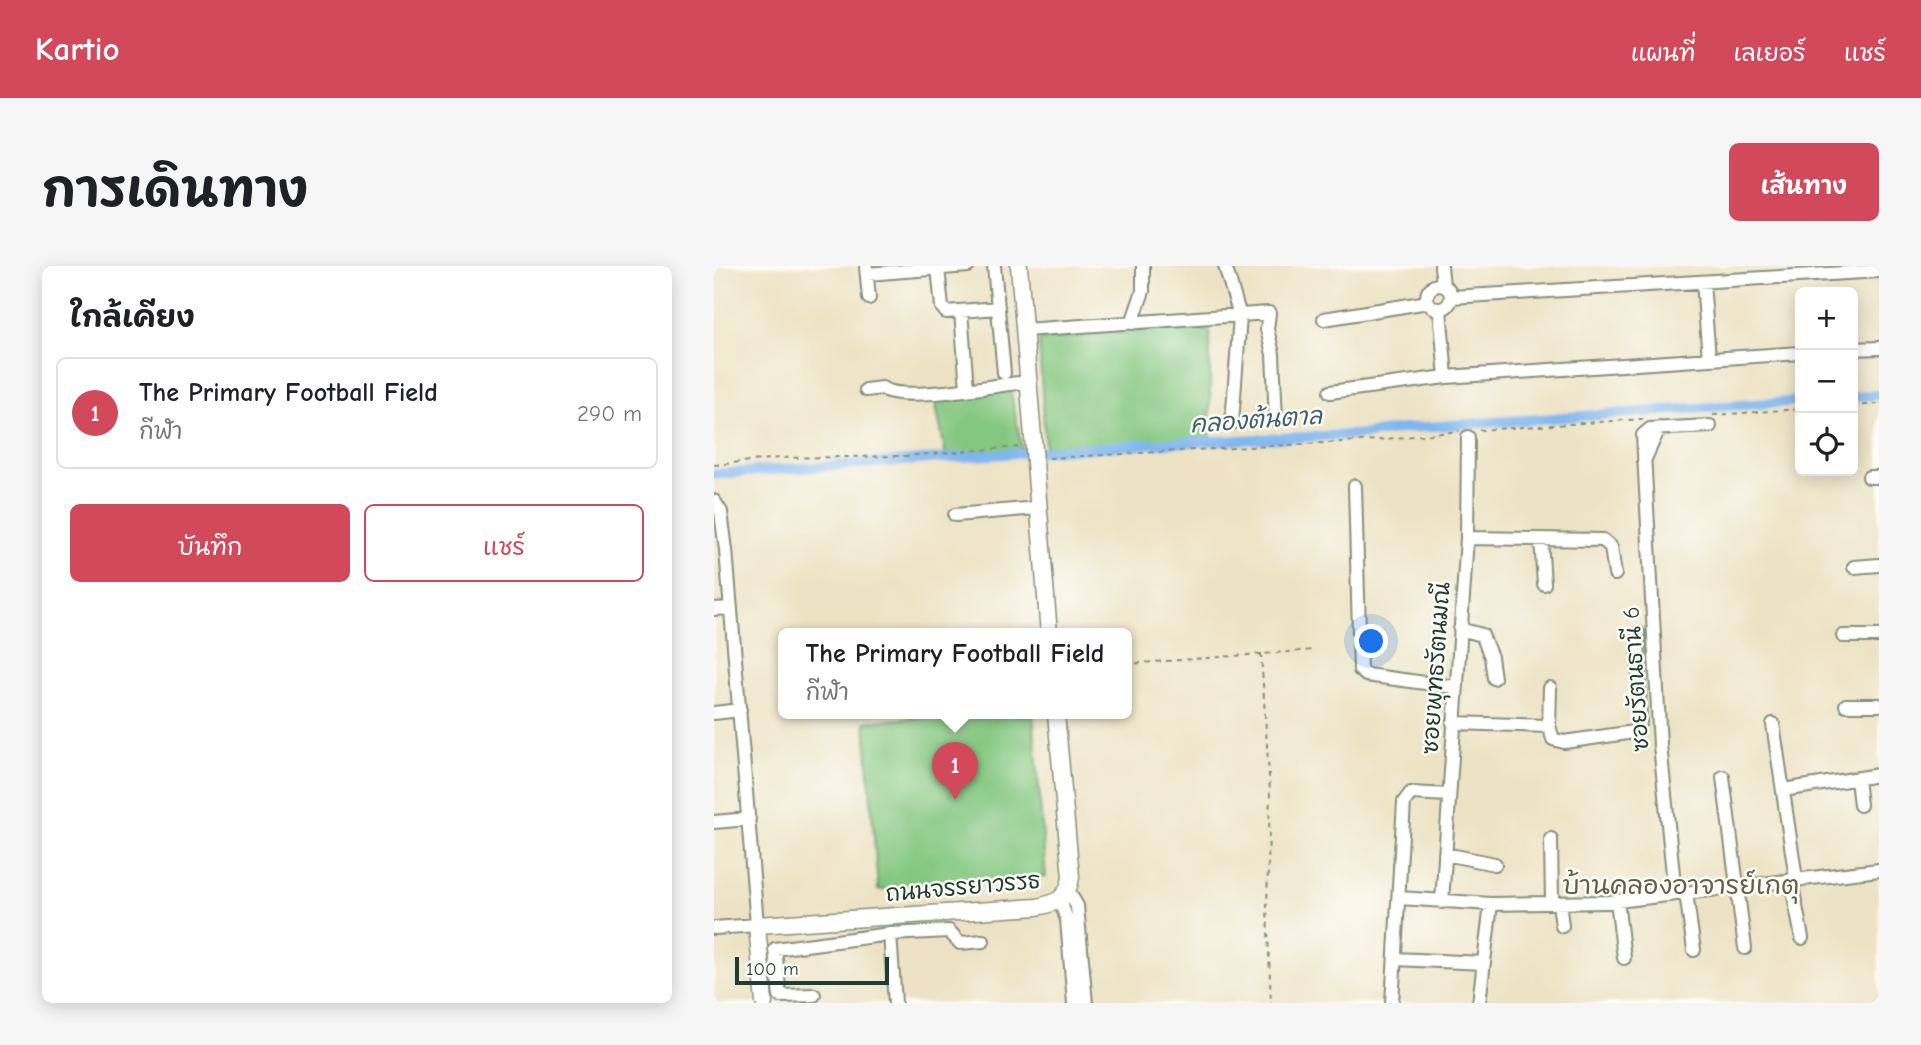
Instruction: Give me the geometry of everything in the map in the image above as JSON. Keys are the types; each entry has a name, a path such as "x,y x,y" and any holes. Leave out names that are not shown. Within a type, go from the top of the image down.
{"main road":[{"path":"1019,266 1048,628"},
{"name":"ถนนจรรยาวรรธ","path":"757,925 1037,907 1064,896 1072,877 1056,719"},
{"path":"757,925 764,1003"}],"street":[{"path":"869,298 867,270 968,266"},
{"path":"994,266 1004,373"},
{"path":"1132,323 1143,291 1143,266"},
{"path":"1225,266 1240,316 1232,423"},
{"path":"1441,266 1443,286 1451,297"},
{"path":"938,268 942,307 946,312 998,308"},
{"path":"1451,297 1879,271"},
{"path":"1703,282 1709,359"},
{"path":"1428,302 1429,291 1443,286"},
{"path":"1440,309 1447,306 1451,297"},
{"path":"1324,319 1428,302 1440,309"},
{"path":"1440,309 1446,377"},
{"path":"961,311 967,389"},
{"path":"1024,330 1269,313 1267,330 1273,354 1276,420"},
{"path":"1858,349 1879,348"},
{"path":"1330,392 1446,377 1795,353"},
{"path":"866,390 882,388 889,394 910,394 1029,382"},
{"name":"ซอยรัตนธานี 6","path":"1694,950 1680,894 1660,745 1644,461 1659,428 1706,421"},
{"name":"ซอยพุทธรัตนมณี","path":"1442,901 1467,538 1468,437"},
{"path":"1355,486 1360,670 1366,676 1455,687"},
{"path":"714,501 721,512 731,608 757,925 714,928"},
{"path":"955,515 1038,509"},
{"path":"1467,538 1608,542 1615,574"},
{"path":"1541,539 1544,584"},
{"path":"1854,567 1879,565"},
{"path":"714,609 731,608"},
{"path":"1460,629 1482,635 1491,657 1494,678"},
{"path":"1550,688 1549,726 1553,739 1564,742 1629,734 1638,728 1638,634"},
{"path":"1843,636 1879,636"},
{"path":"1846,705 1879,705"},
{"path":"714,713 740,710"},
{"path":"1453,723 1549,726"},
{"path":"1773,724 1802,938"},
{"path":"1783,790 1879,775"},
{"path":"1723,777 1745,948"},
{"path":"1857,779 1860,805"},
{"path":"1392,1003 1406,796 1411,793 1448,795"},
{"path":"714,822 749,819"},
{"path":"1551,839 1555,903 1562,926"},
{"path":"1445,854 1496,864"},
{"path":"1399,898 1491,904 1617,901 1879,870"},
{"path":"1064,896 1074,1003"},
{"path":"1064,896 1077,906 1086,1003"},
{"path":"1617,901 1624,958"},
{"path":"1479,1003 1491,904"},
{"path":"814,995 780,996 775,949 890,934 949,930 960,943 983,941"},
{"path":"890,934 895,1003"},
{"path":"1395,959 1483,963"}],"path":[{"path":"1858,406 1879,404"},
{"path":"1706,421 1795,410"},
{"path":"714,465 779,458 1378,440 1417,433 1647,419"},
{"path":"1132,664 1315,650"},
{"path":"1261,653 1270,792 1267,906 1271,1003"}],"green space":[{"path":"1192,327 1210,331 1210,438 1045,447 1039,340"},
{"path":"1010,388 1022,449 946,455 934,396"},
{"path":"902,719 1033,719 1046,877 878,890 865,722"}],"waterway":[{"name":"คลองต้นตาล","path":"1858,397 1879,395"},
{"name":"คลองต้นตาล","path":"714,474 1149,444 1368,434 1409,428 1795,401"}],"place":[{"name":"The Primary Football Field","path":"955,800"}],"district":[{"name":"บ้านคลองอาจารย์เกตุ","path":"1681,886"}]}
